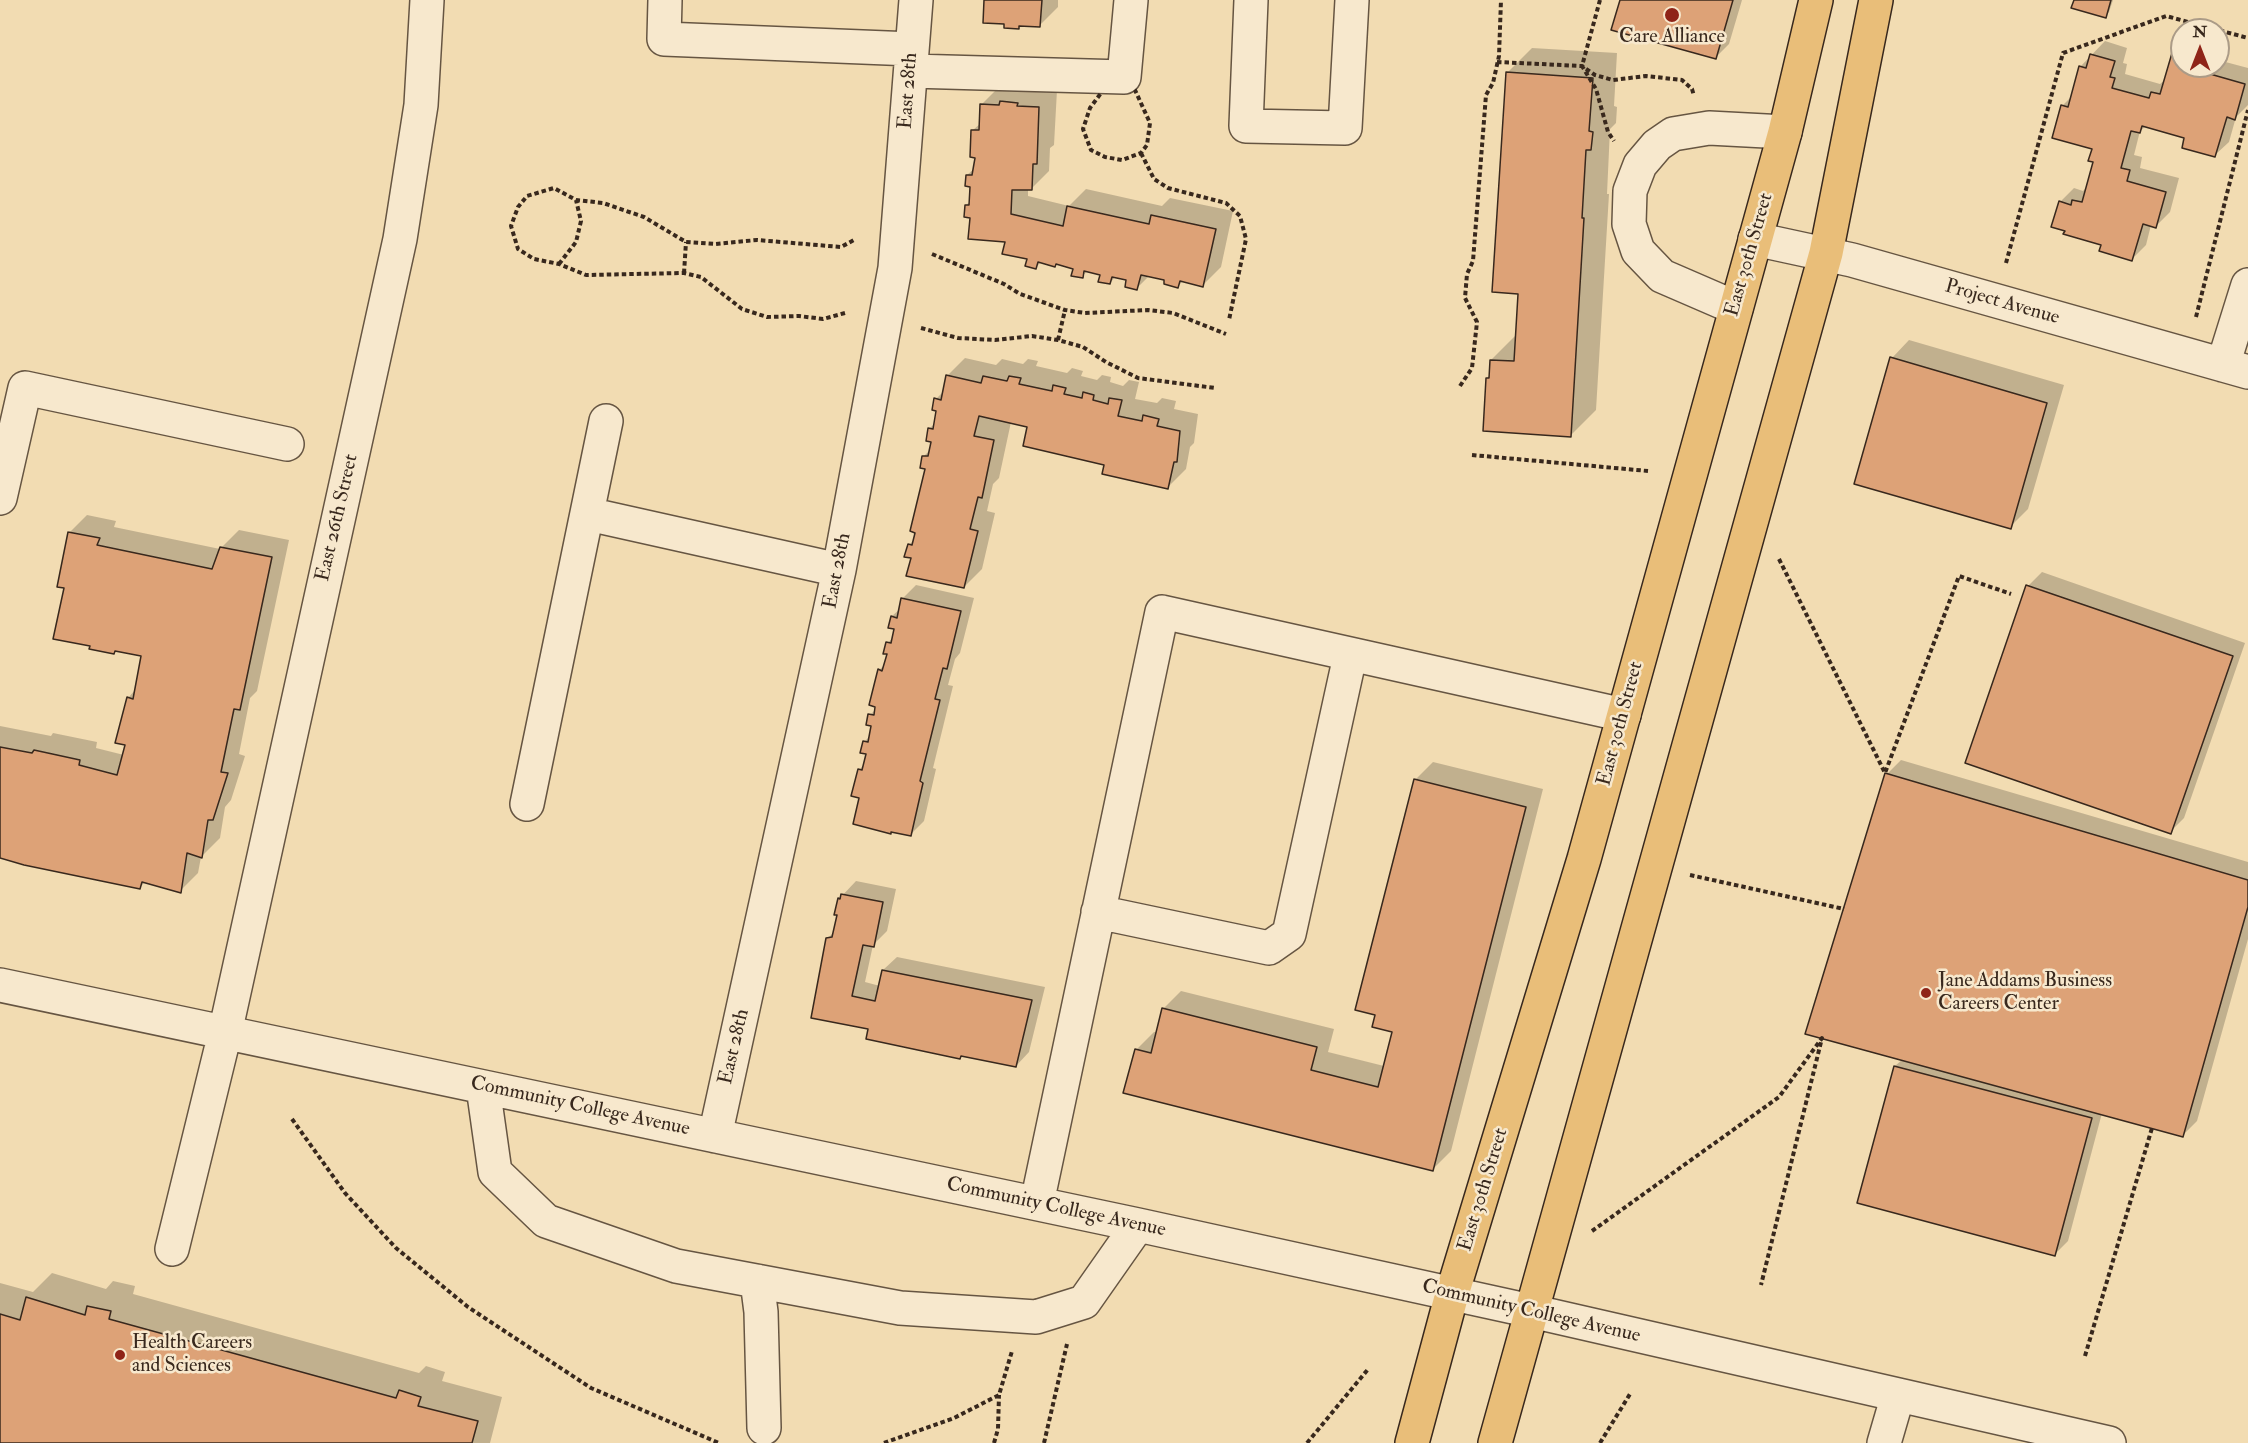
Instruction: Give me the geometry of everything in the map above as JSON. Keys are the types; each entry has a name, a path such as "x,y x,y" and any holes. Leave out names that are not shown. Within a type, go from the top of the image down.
{"main road":[{"name":"East 30th Street","path":"1412,1443 1452,1294 1584,859 1624,716 1785,132 1815,0"},
{"path":"1495,1443 1826,253 1876,0"}],"street":[{"name":"East 26th Street","path":"172,1249 225,1033 400,239 421,105 427,0"},
{"path":"665,0 664,39 1124,77 1131,0"},
{"name":"East 28th","path":"715,1136 839,570 895,268 916,0"},
{"path":"1251,0 1246,126 1345,128 1352,0"},
{"path":"1736,308 1662,276 1638,251 1629,224 1630,191 1640,165 1657,145 1673,134 1709,128 1785,132"},
{"name":"Project Avenue","path":"1755,239 1826,253 2235,369"},
{"path":"2235,369 2248,285"},
{"path":"0,498 25,388 287,444"},
{"path":"527,804 606,421"},
{"path":"588,514 839,570"},
{"path":"1037,1203 1162,612 1624,716"},
{"path":"1098,912 1269,948 1289,934 1350,656"},
{"name":"Community College Avenue","path":"0,985 1037,1203 1531,1311 2109,1443"},
{"path":"483,1087 495,1172 546,1221 676,1266 900,1308 1036,1317 1084,1302 1138,1225"},
{"path":"757,1281 761,1312 764,1428"},
{"path":"1884,1443 1898,1395"}],"path":[{"path":"1460,386 1472,368 1476,322 1465,298 1465,290 1467,274 1473,261 1486,95 1493,83 1497,62 1502,0"},
{"path":"1600,0 1582,66 1596,89 1608,132 1617,147"},
{"path":"2006,263 2064,53 2166,16 2248,38"},
{"path":"1497,62 1582,66 1596,75 1613,80 1646,76 1682,80 1692,89 1696,99"},
{"path":"1104,89 1134,90 1150,123 1147,145 1141,153 1122,160 1106,157 1091,150 1083,129 1090,108 1104,89"},
{"path":"2196,317 2248,110"},
{"path":"1141,153 1154,179 1168,188 1226,203 1240,216 1246,239 1229,320"},
{"path":"844,313 823,319 799,316 767,317 742,309 701,277 684,273 586,275 559,264 534,259 518,249 511,226 518,207 527,196 554,188 576,200 603,203 644,217 686,242 715,244 757,240 841,247 854,240"},
{"path":"559,264 576,242 581,221 576,200"},
{"path":"684,273 686,242"},
{"path":"928,252 1004,284 1020,294 1065,310 1085,313 1148,310 1173,313 1226,334"},
{"path":"1058,340 1065,310"},
{"path":"918,327 958,338 995,340 1032,336 1058,340 1083,347 1138,378 1215,388"},
{"path":"1472,455 1648,471"},
{"path":"1777,555 1886,773 1959,576 2011,594"},
{"path":"1683,873 1844,909"},
{"path":"1591,1232 1779,1097 1822,1038 1761,1285"},
{"path":"292,1119 345,1193 374,1225 396,1248 468,1307 591,1388 719,1443"},
{"path":"2085,1356 2152,1128"},
{"path":"1044,1443 1068,1342"},
{"path":"993,1443 998,1429 999,1395 1013,1350"},
{"path":"1307,1443 1369,1368"},
{"path":"1600,1443 1630,1394"},
{"path":"884,1443 954,1418 999,1395"}],"building":[{"path":"984,0 1042,0 1040,27 1004,28 1004,24 983,23"},
{"name":"Care Alliance","path":"1620,0 1733,0 1716,59 1611,30"},
{"path":"2074,0 2111,0 2106,18 2071,8"},
{"path":"2090,54 2115,61 2110,77 2115,78 2112,88 2149,98 2151,92 2160,94 2170,60 2170,78 2224,78 2245,84 2235,120 2227,117 2215,157 2182,148 2184,138 2142,126 2140,133 2131,131 2121,168 2130,170 2127,181 2166,192 2156,228 2143,224 2132,261 2099,251 2101,245 2063,234 2065,231 2051,227 2059,201 2071,205 2072,200 2082,202 2093,162 2088,161 2092,149 2052,138 2061,105 2068,107 2079,66 2086,68"},
{"path":"1506,72 1593,78 1589,131 1593,132 1591,150 1586,150 1571,437 1483,431 1486,378 1489,378 1490,360 1514,361 1518,294 1492,292"},
{"path":"1000,101 1018,103 1017,106 1039,107 1037,164 1033,164 1032,190 1012,190 1011,214 1063,226 1067,206 1149,224 1151,215 1216,229 1203,287 1180,281 1178,288 1164,284 1164,280 1141,275 1137,290 1125,287 1126,280 1112,277 1110,284 1098,282 1100,275 1084,271 1083,278 1071,276 1073,269 1056,264 1055,267 1038,262 1036,269 1025,266 1027,259 1002,254 1005,242 968,239 970,218 964,217 965,205 969,205 970,187 965,186 966,175 972,175 975,158 970,157 971,130 979,130 980,104 999,105"},
{"path":"1890,357 2047,403 2011,529 1854,484"},
{"path":"946,375 981,383 983,376 1007,381 1009,376 1021,378 1019,384 1052,391 1053,385 1066,388 1064,394 1082,398 1083,392 1094,395 1093,400 1108,404 1109,398 1122,400 1118,416 1142,421 1143,415 1159,419 1157,426 1180,431 1177,462 1174,462 1168,489 1102,474 1104,465 1023,446 1027,427 979,416 974,436 994,440 982,498 978,497 970,529 978,531 964,588 906,576 911,558 904,557 908,544 912,545 915,533 910,531 925,469 920,468 922,456 928,456 931,442 926,441 928,428 933,429 936,411 932,410 934,398 941,400"},
{"path":"68,532 100,538 97,545 212,569 220,547 272,557 240,710 234,709 221,772 228,773 213,820 208,820 202,858 187,853 181,893 142,882 140,889 0,858 0,747 32,753 34,750 80,760 79,765 117,775 125,745 115,743 127,697 133,699 141,656 115,651 114,654 89,649 90,646 53,639 64,588 57,587"},
{"path":"2026,585 2233,656 2171,834 1965,763"},
{"path":"901,598 961,611 947,669 943,668 935,699 940,700 920,781 923,783 911,836 891,832 891,834 853,824 859,798 851,796 858,769 862,770 866,754 860,753 863,741 868,742 871,726 866,725 868,714 874,715 875,707 869,705 878,669 882,671 887,654 883,654 886,642 891,643 894,629 888,628 891,616 897,618"},
{"path":"1885,773 2248,880 2248,907 2183,1137 1805,1034"},
{"path":"1414,779 1526,807 1433,1171 1123,1093 1135,1049 1151,1053 1162,1008 1317,1047 1311,1070 1378,1087 1392,1032 1372,1027 1375,1015 1355,1010"},
{"path":"841,894 883,902 874,947 863,945 852,996 875,1001 882,970 1032,1000 1016,1067 961,1056 960,1059 866,1039 868,1029 811,1018 826,938 832,937 837,915 834,915"},
{"path":"1894,1066 2092,1118 2055,1256 1857,1203"},
{"name":"Health Careers and Sciences","path":"26,1297 85,1315 87,1306 111,1311 109,1319 396,1398 399,1390 421,1397 418,1406 478,1421 472,1443 0,1443 0,1314 20,1320"}],"place":[{"name":"Care Alliance","path":"1672,15"},
{"name":"Jane Addams Business Careers Center","path":"1926,993"},
{"name":"Health Careers and Sciences","path":"120,1355"}]}
